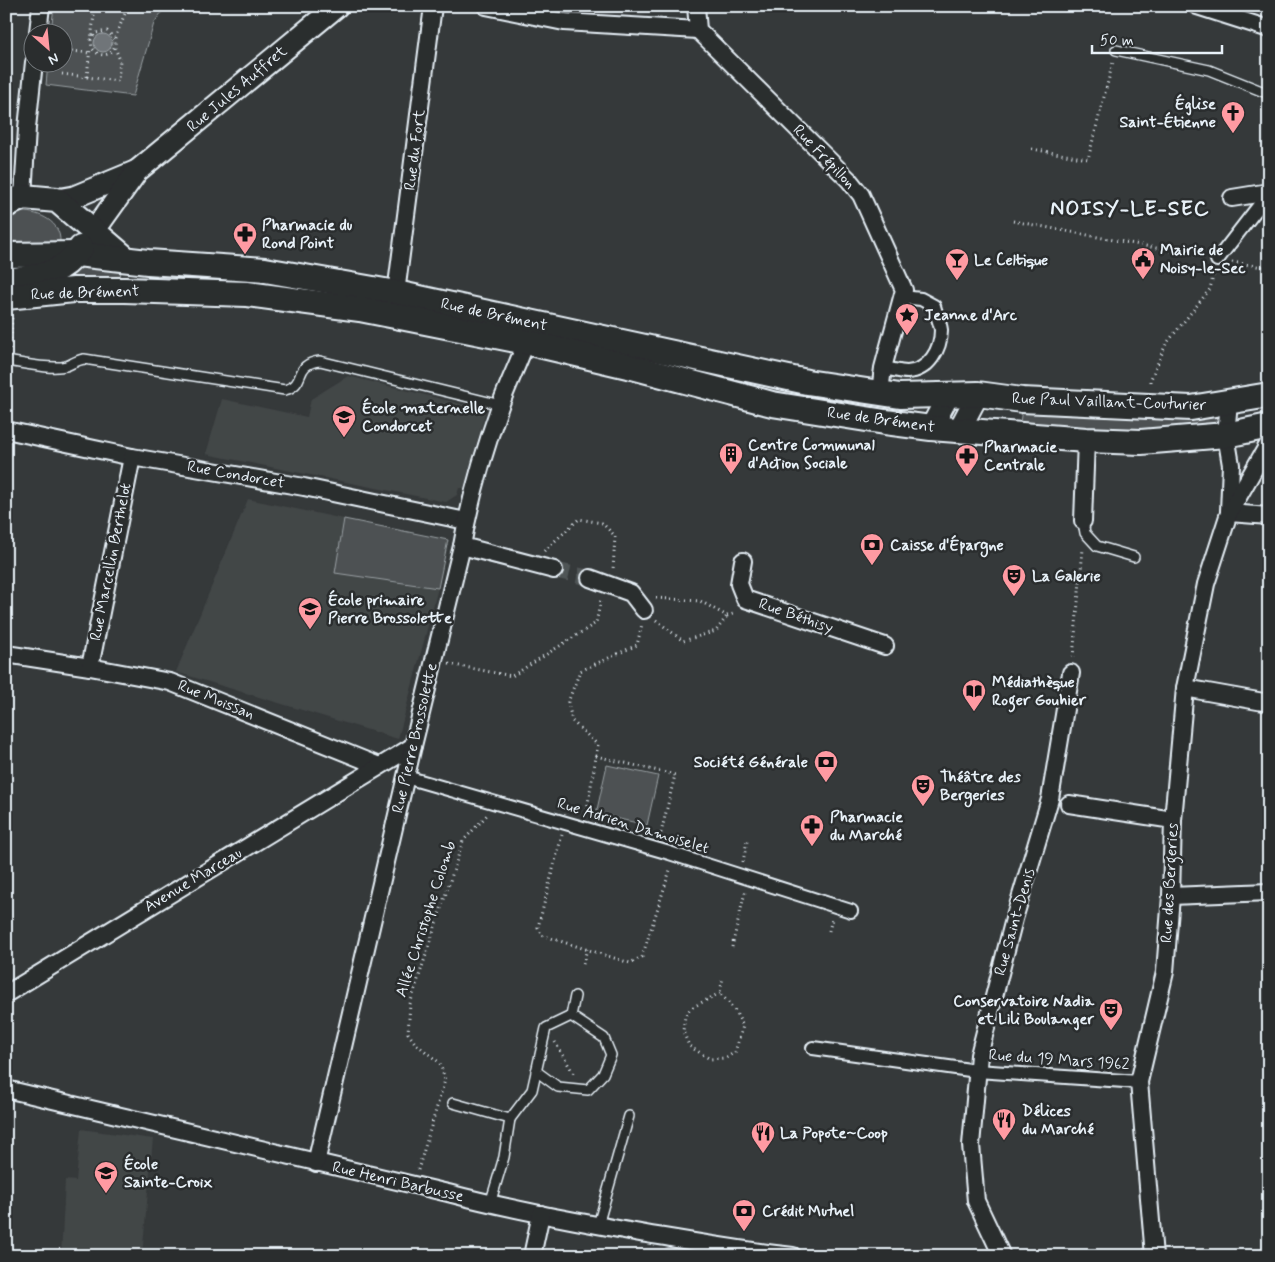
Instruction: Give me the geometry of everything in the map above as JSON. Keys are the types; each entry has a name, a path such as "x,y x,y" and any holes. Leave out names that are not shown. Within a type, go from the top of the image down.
{"main road":[{"path":"15,201 57,200 126,259"},
{"path":"6,281 48,275 57,271 77,254 94,231"},
{"name":"Rue de Brément","path":"6,255 77,254 266,270 396,293 798,380 900,396 978,394"},
{"name":"Rue de Brément","path":"6,297 74,290 247,294 360,309 526,342 628,366 772,404 885,422 959,430"},
{"name":"Rue Paul Vaillant-Couturier","path":"978,394 1017,400 1191,408 1269,395"},
{"name":"Rue Paul Vaillant-Couturier","path":"959,430 1086,440 1140,442 1226,435 1269,426"}],"street":[{"path":"39,22 40,6"},
{"name":"Rue Jules Auffret","path":"94,231 138,171 337,6"},
{"name":"Rue du Fort","path":"396,293 433,6"},
{"path":"486,6 564,22 698,30 696,6"},
{"path":"1198,6 1269,29"},
{"name":"Rue Frépillon","path":"698,30 849,180 861,195 904,290 884,368 880,392"},
{"path":"15,201 27,128 33,72"},
{"name":"Rue Jules Auffret","path":"57,200 74,197 138,171"},
{"path":"1232,198 1269,193"},
{"path":"1217,260 1269,193"},
{"path":"884,368 909,372 924,367 934,356 940,343 941,328 934,306 921,299 902,297"},
{"path":"516,320 526,342"},
{"name":"Rue Pierre Brossolette","path":"316,1163 413,746 462,546 466,521 501,405 526,342"},
{"path":"959,430 978,394"},
{"path":"931,428 948,396"},
{"name":"Rue des Bergeries","path":"1229,402 1226,435 1231,466 1229,513"},
{"name":"Rue Condorcet","path":"6,430 132,457 304,487 466,521"},
{"path":"1084,527 1086,440"},
{"name":"Rue des Bergeries","path":"1154,1256 1139,1082 1165,972 1171,896 1173,820 1185,688 1206,584 1229,513 1269,443"},
{"name":"Rue Marcellin Berthelot","path":"90,667 132,457"},
{"path":"1229,513 1269,516"},
{"path":"462,546 554,570"},
{"name":"Rue Béthisy","path":"743,561 739,584 746,599 885,646"},
{"path":"603,583 631,593 644,610"},
{"name":"Rue Moissan","path":"6,654 170,682 379,766"},
{"name":"Rue Saint-Denis","path":"1002,1256 976,1201 971,1145 977,1070 979,1054 1014,919 1050,799 1071,673"},
{"path":"1185,688 1269,703"},
{"path":"379,766 413,746"},
{"name":"Avenue Marceau","path":"6,994 379,766"},
{"name":"Rue Adrien Damoiselet","path":"406,777 657,849 851,910"},
{"path":"1068,804 1173,820"},
{"path":"1171,896 1269,892"},
{"name":"Rue du 19 Mars 1962","path":"813,1048 977,1070 1139,1082"},
{"name":"Rue Henri Barbusse","path":"6,1089 490,1204 598,1226 750,1251 793,1256"},
{"path":"532,1256 541,1214"}],"lane":[{"path":"1116,50 1209,70 1269,94"},
{"path":"6,361 36,366 65,366 74,361 84,359 285,390 290,389 298,382 303,366 310,362 320,361 501,405"},
{"path":"1084,527 1097,546 1134,556"},
{"path":"571,1016 575,996"},
{"path":"490,1204 504,1157 510,1120 532,1090 546,1028 571,1016"},
{"path":"536,1071 558,1087 588,1090 603,1074 611,1055 604,1038 571,1016"},
{"path":"453,1103 510,1120"},
{"path":"598,1226 629,1116"}],"path":[{"path":"87,77 95,6"},
{"path":"62,74 118,81 120,60 115,47 115,39 128,6"},
{"path":"115,39 110,33 103,30 95,33 91,42 94,52 101,55 110,54 115,47"},
{"path":"1088,159 1116,50"},
{"path":"72,51 90,53"},
{"path":"1032,149 1093,160"},
{"path":"1013,221 1217,260 1269,268"},
{"path":"1149,407 1150,381 1166,344 1210,289 1217,260"},
{"path":"434,661 512,676 596,623 603,583 612,563 615,536 602,523 579,519 531,564"},
{"path":"1071,673 1084,527"},
{"path":"631,593 668,600 700,601 728,616"},
{"path":"583,828 598,745 572,721 568,702 580,671 638,644 644,610 683,642 716,631 728,616 759,604"},
{"path":"596,756 675,775 657,849"},
{"name":"Allée Christophe Colomb","path":"414,1185 445,1080 440,1063 415,1043 408,1033 410,1004 462,841 497,803"},
{"path":"565,823 538,927 541,935 630,962 642,957 675,855"},
{"path":"732,947 745,877 747,841"},
{"path":"583,964 587,949"},
{"path":"720,993 723,977"},
{"path":"720,993 734,1009 744,1026 735,1052 726,1058 710,1059 688,1046 683,1031 684,1016 691,1008 720,993"},
{"path":"546,1028 583,1089"}],"shaded area":[{"path":"54,6 166,6 154,23 133,96 46,85 47,72 72,72 72,22 52,22"},
{"path":"99,34 107,34 112,39 110,50 99,52 94,47 94,39"},
{"path":"22,212 29,212 48,219 57,229 60,242 6,245 6,218"},
{"path":"75,265 121,268 120,281 58,280"},
{"path":"152,271 276,282 275,289 151,283"},
{"path":"566,341 886,403 883,415 767,398"},
{"name":"École maternelle Condorcet","path":"348,376 486,410 464,488 459,488 457,495 446,502 206,454 222,399 307,417 311,399"},
{"path":"1022,410 1215,415 1217,424 1201,432 1019,428"},
{"name":"École primaire Pierre Brossolette","path":"248,499 344,519 336,573 438,588 398,739 176,672"},
{"path":"344,519 448,540 438,588 335,573"},
{"path":"607,765 658,776 647,825 596,814"},
{"name":"École Sainte-Croix","path":"81,1129 153,1139 142,1256 61,1256 65,1180 76,1181"}],"tunnel":[{"path":"554,570 590,578"}],"place":[{"name":"Église Saint-Étienne","path":"1233,134"},
{"name":"Pharmacie du Rond Point","path":"245,255"},
{"name":"Mairie de Noisy-le-Sec","path":"1143,280"},
{"name":"Le Celtique","path":"957,281"},
{"name":"Jeanne d'Arc","path":"907,336"},
{"name":"École maternelle Condorcet","path":"344,438"},
{"name":"Centre Communal d'Action Sociale","path":"731,475"},
{"name":"Pharmacie Centrale","path":"967,477"},
{"name":"Caisse d'Épargne","path":"872,566"},
{"name":"La Galerie","path":"1014,597"},
{"name":"École primaire Pierre Brossolette","path":"310,630"},
{"name":"Médiathèque Roger Gouhier","path":"974,712"},
{"name":"Société Générale","path":"826,783"},
{"name":"Théâtre des Bergeries","path":"923,807"},
{"name":"Pharmacie du Marché","path":"812,847"},
{"name":"Conservatoire Nadia et Lili Boulanger","path":"1111,1031"},
{"name":"Délices du Marché","path":"1004,1141"},
{"name":"La Popote~Coop","path":"763,1154"},
{"name":"École Sainte-Croix","path":"106,1194"},
{"name":"Crédit Mutuel","path":"744,1232"}],"district":[{"name":"NOISY-LE-SEC","path":"1130,209"}]}
